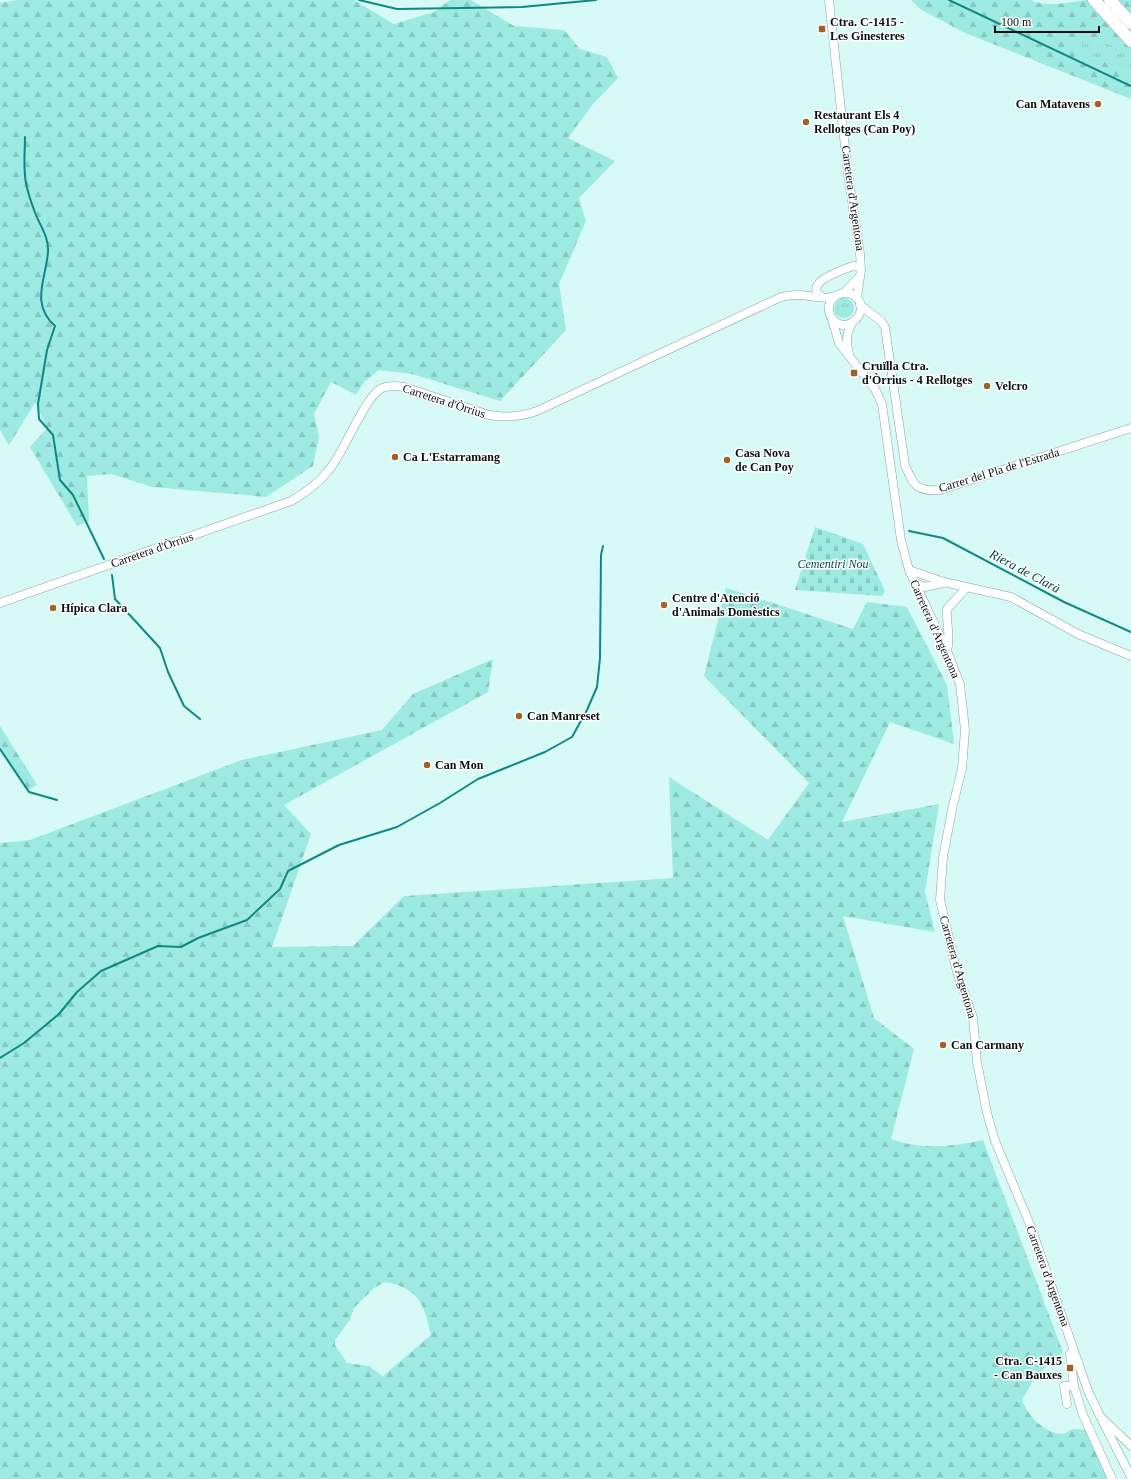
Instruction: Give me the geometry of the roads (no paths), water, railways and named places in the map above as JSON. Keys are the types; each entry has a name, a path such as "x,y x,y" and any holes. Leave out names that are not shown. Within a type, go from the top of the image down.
{"highway":[{"path":"1094,0 1131,41"},
{"path":"1110,0 1131,23"}],"street":[{"name":"Carretera d'Argentona","path":"829,0 848,174 860,254 859,302"},
{"path":"828,311 830,302 841,294 860,274 858,267 853,266 820,281 816,287 819,297 832,319 839,344 849,356"},
{"path":"841,294 851,294 881,321"},
{"name":"Carretera d'Òrrius","path":"0,603 291,501 310,490 328,472 368,403 380,389 395,386 404,387 489,415 502,418 524,416 537,412 781,297 797,295 830,298 841,294"},
{"path":"849,356 846,341 847,333 861,310 859,302"},
{"path":"832,319 842,325 869,318 881,321"},
{"name":"Carrer del Pla de l'Estrada","path":"881,321 885,327 889,341 901,447 905,465 913,484 927,491 940,490 1131,428"},
{"name":"Carretera d'Argentona","path":"849,356 875,389 882,404 901,540 909,570 947,651 960,684 964,730 962,769 952,805 943,857 940,900 957,972 974,1018 977,1062 987,1113 995,1141 1023,1206 1088,1391 1100,1416 1131,1446"},
{"path":"909,570 966,588 1011,597 1078,634 1131,656"},
{"path":"914,583 926,587 944,582"},
{"path":"947,651 950,642 946,620 947,608 966,588"},
{"path":"1067,1328 1066,1337 1072,1362 1074,1386 1083,1415 1112,1479"},
{"path":"1067,1404 1064,1386 1074,1386"},
{"path":"1100,1416 1131,1477"}],"waterway":[{"path":"359,0 397,9 522,7 596,0"},
{"path":"949,0 1131,86"},
{"path":"25,137 24,166 26,183 36,215 46,237 48,247 41,300 47,318 55,326 47,350 38,404 39,419 53,435 60,480 73,495 104,559"},
{"name":"Riera de Clarà","path":"909,531 943,538 1064,602 1131,632"},
{"path":"0,1058 24,1043 59,1014 77,992 101,971 158,946 181,947 198,938 247,920 280,889 288,871 339,845 397,827 440,803 478,779 545,752 572,737 587,710 597,687 600,658 601,555 603,546"},
{"path":"112,575 115,599 160,648 168,672 184,706 200,719"},
{"path":"0,749 29,792 57,800"}],"place":[{"name":"Ctra. C-1415 - Les Ginesteres","path":"822,29"},
{"name":"Can Matavens","path":"1098,104"},
{"name":"Restaurant Els 4 Rellotges (Can Poy)","path":"806,122"},
{"name":"Cruïlla Ctra. d'Òrrius - 4 Rellotges","path":"854,373"},
{"name":"Velcro","path":"987,386"},
{"name":"Ca L'Estarramang","path":"395,457"},
{"name":"Casa Nova de Can Poy","path":"727,460"},
{"name":"Centre d'Atenció d'Animals Domèstics","path":"664,605"},
{"name":"Hípica Clara","path":"53,608"},
{"name":"Can Manreset","path":"519,716"},
{"name":"Can Mon","path":"427,765"},
{"name":"Can Carmany","path":"943,1045"},
{"name":"Ctra. C-1415 - Can Bauxes","path":"1070,1368"}],"park label":[{"name":"Cementiri Nou","path":"833,564"}]}
